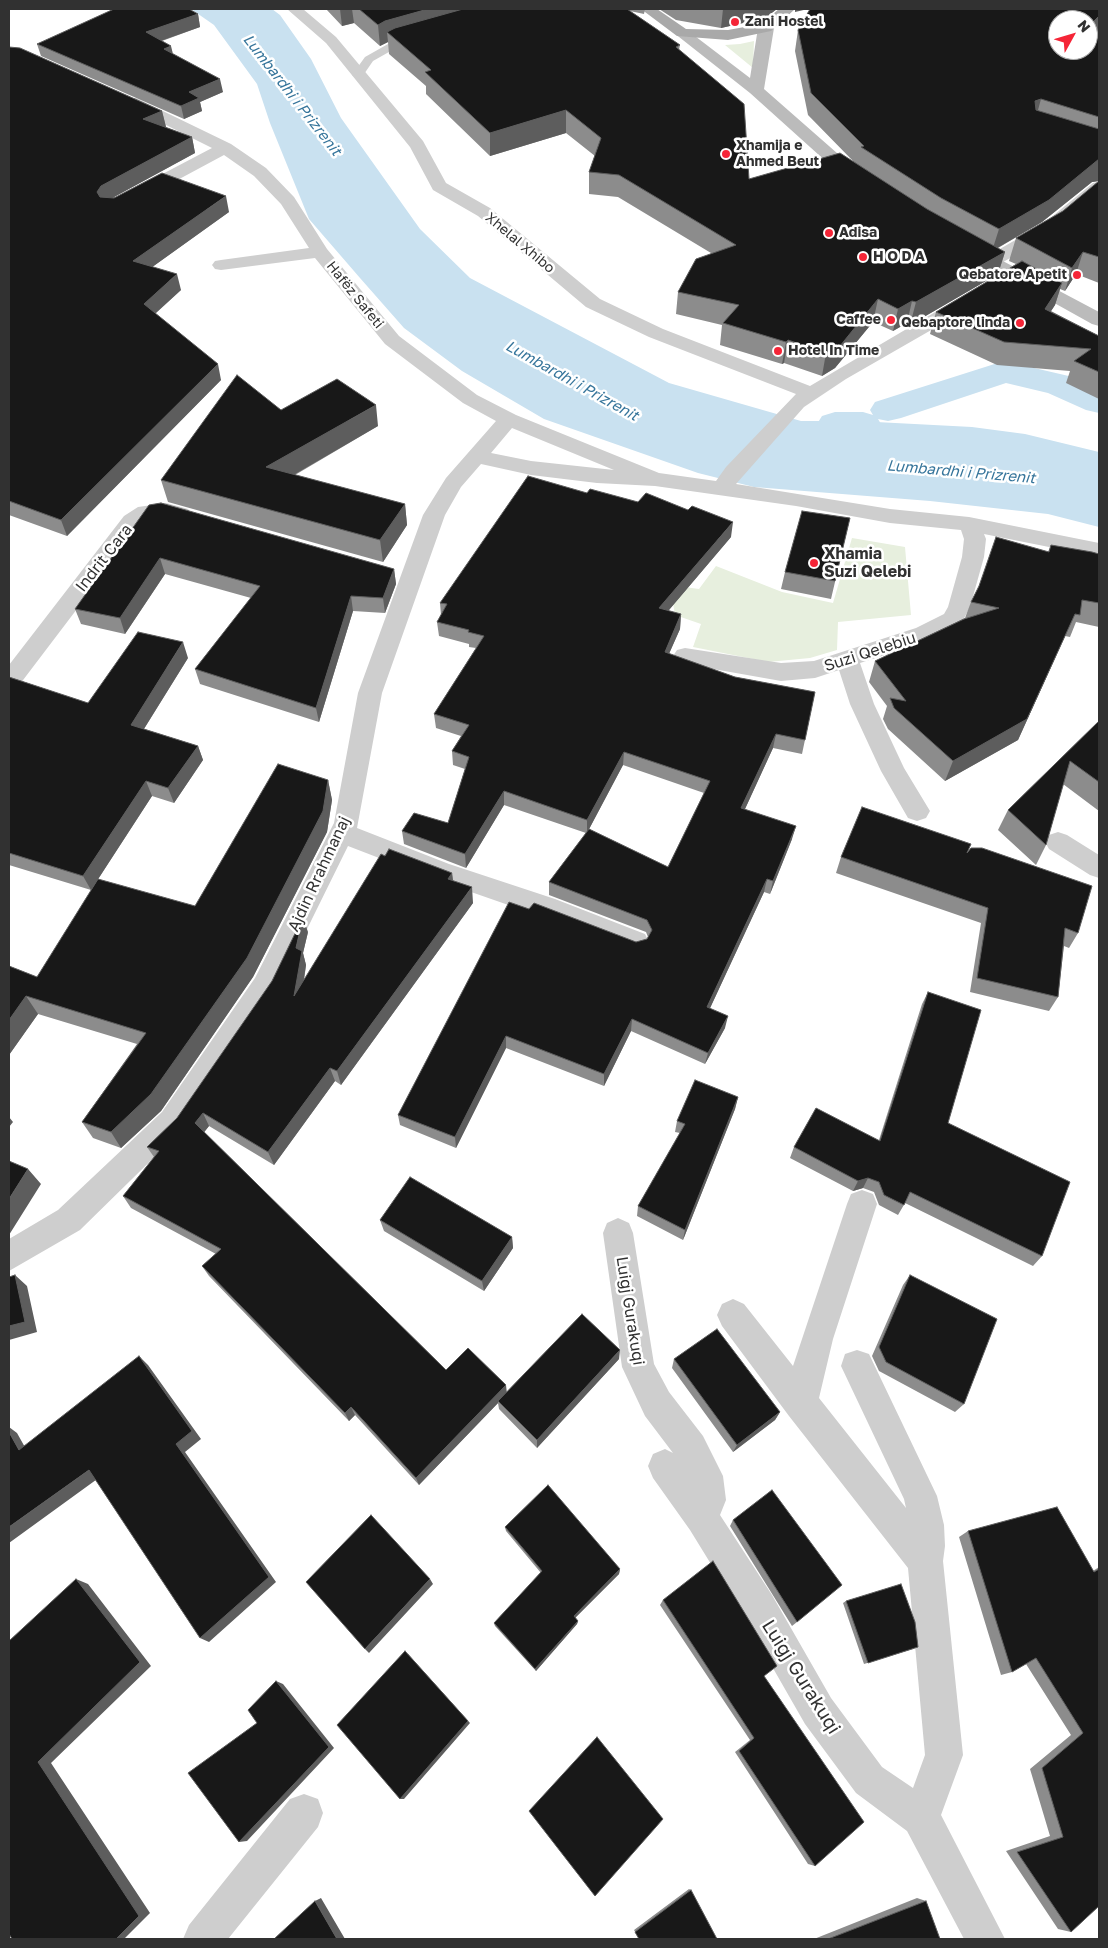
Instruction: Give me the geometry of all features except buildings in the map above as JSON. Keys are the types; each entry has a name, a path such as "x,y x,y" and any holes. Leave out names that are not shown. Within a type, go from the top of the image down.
{"main road":[{"path":"648,9 756,90 847,173 869,189"},
{"path":"682,33 728,35 766,28 788,9"},
{"path":"756,90 766,28"},
{"path":"952,239 992,261 999,283 1099,320"}],"street":[{"name":"Xhelal Xhibo","path":"294,9 331,40 417,145 439,186 484,212 593,302 656,333 804,398"},
{"name":"Hafëz Safeti","path":"111,93 225,148 260,172 288,201 320,252 392,340 470,399 509,418"},
{"path":"121,204 225,148"},
{"path":"992,261 1049,228 1099,187"},
{"path":"221,265 320,252"},
{"path":"727,480 804,398 999,283"},
{"path":"509,418 655,479"},
{"name":"Ajdin Rrahmanaj","path":"9,1256 68,1220 172,1121 265,986 347,823 370,693 400,576 453,483 509,418"},
{"path":"476,456 531,468 597,476 727,480 890,516 935,519 969,524 1099,550"},
{"name":"Indrit Cara","path":"9,682 132,521 146,512 166,510 204,520"},
{"name":"Suzi Qelebiu","path":"685,656 781,672 815,669 924,634 952,620 959,607 973,557 975,539 969,524"},
{"path":"847,659 862,704 893,771 917,811"},
{"path":"342,833 440,872 546,907 635,942"},
{"path":"1058,842 1099,868"},
{"path":"801,1404 812,1356 862,1204"},
{"name":"Luigj Gurakuqi","path":"618,1233 638,1367 657,1404 690,1448 706,1476 708,1500 702,1518"},
{"path":"733,1315 925,1561"},
{"path":"857,1366 920,1496 927,1525 928,1546 925,1561 944,1755 920,1817"},
{"name":"Luigj Gurakuqi","path":"665,1466 702,1518 759,1608 818,1711 869,1780 920,1817 985,1939"},
{"path":"203,1939 304,1813"}],"lane":[{"path":"358,75 369,59 392,46 430,35"}],"green space":[{"path":"754,41 753,68 725,45 740,44"},
{"path":"852,538 905,547 911,615 838,622 837,650 810,658 768,662 693,647 701,624 675,615 670,585 699,589 716,566 782,592 833,603"}],"water":[{"name":"Lumbardhi i Prizrenit","path":"191,9 272,9 280,15 311,59 341,118 420,229 470,278 669,383 801,421 835,421 836,428 869,429 876,422 972,427 1025,434 1099,452 1099,527 1048,514 930,501 754,487 698,473 544,419 462,371 404,328 309,219 270,123 257,84 214,25"}],"waterway":[{"path":"888,410 1004,372 1060,385 1099,402"},
{"path":"835,424 863,424"}],"place":[{"name":"Zani Hostel","path":"735,22"},
{"name":"Xhamija e Ahmed Beut","path":"726,154"},
{"name":"Adisa","path":"829,233"},
{"name":"H O D A","path":"863,257"},
{"name":"Qebatore Apetit","path":"1077,275"},
{"name":"Caffee","path":"891,320"},
{"name":"Qebaptore linda","path":"1020,323"},
{"name":"Hotel In Time","path":"778,351"},
{"name":"Xhamia Suzi Qelebi","path":"814,563"}]}
